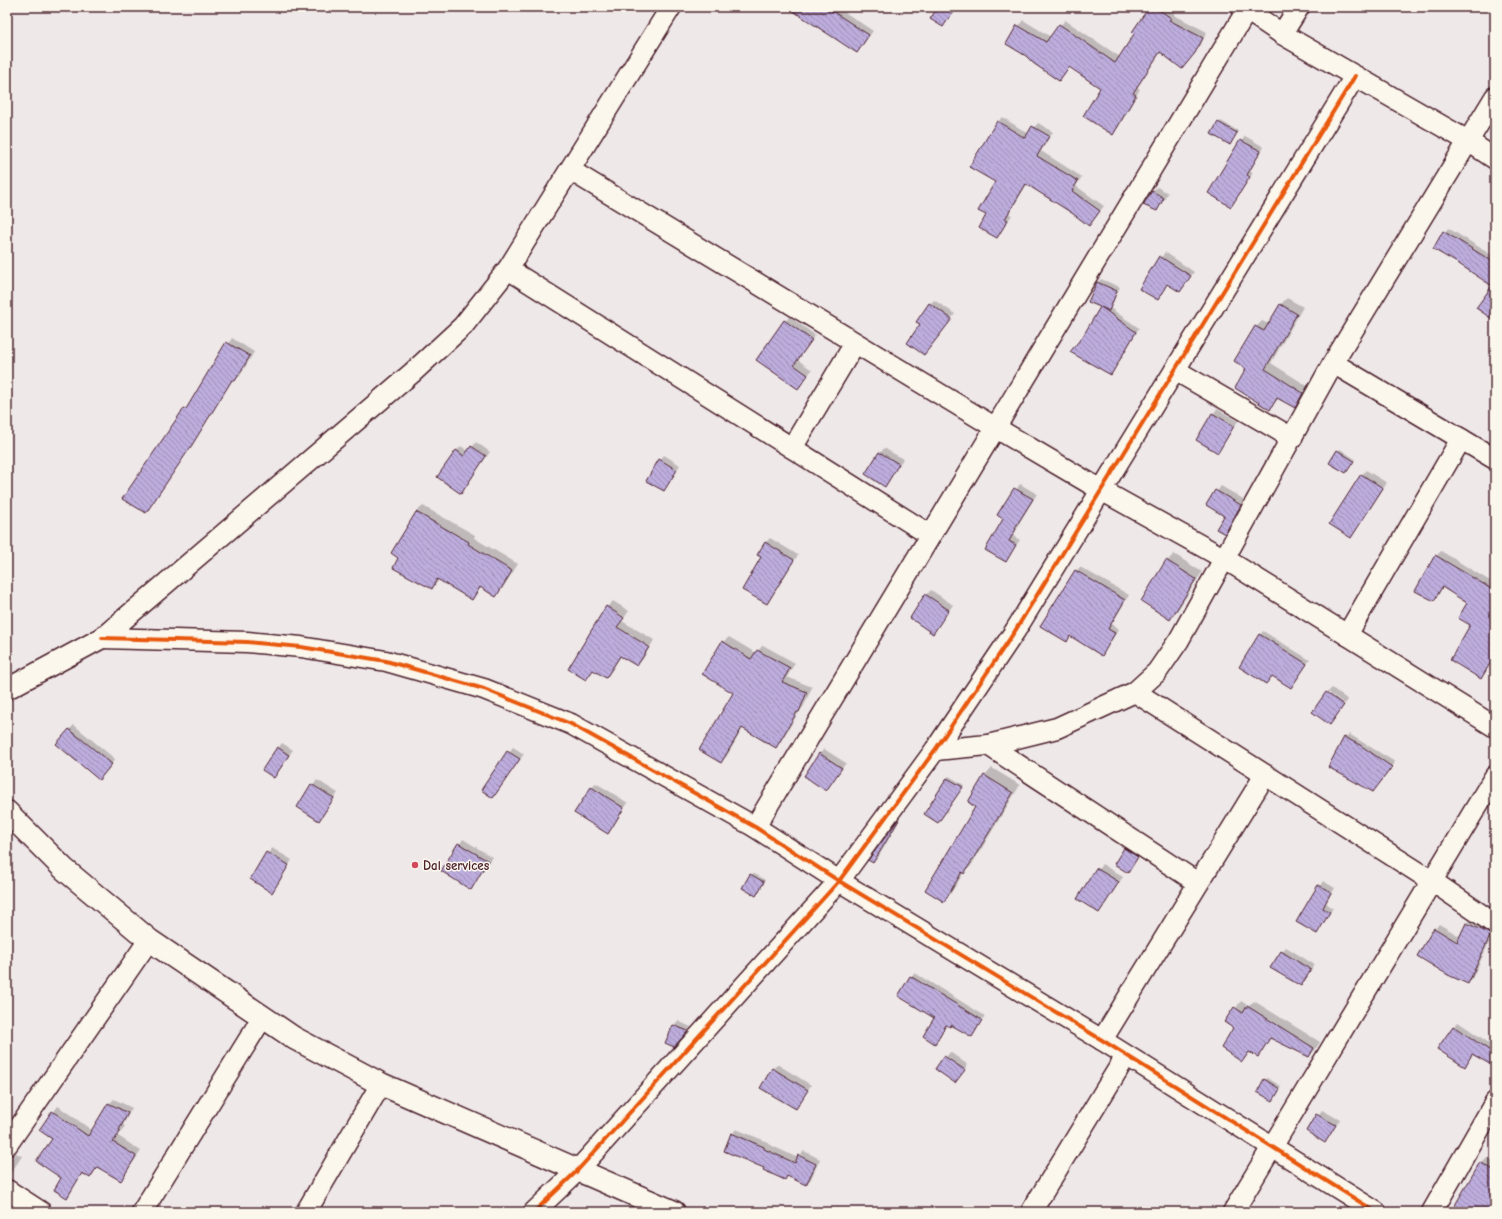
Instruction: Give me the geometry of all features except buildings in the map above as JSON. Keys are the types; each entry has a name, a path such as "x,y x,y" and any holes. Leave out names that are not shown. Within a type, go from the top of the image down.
{"main road":[{"path":"7,812 64,869 149,940 262,1018 294,1038 381,1084 577,1171 674,1212"}],"street":[{"path":"7,689 102,638 412,373 463,326 508,269 671,7"},
{"path":"1282,34 1299,7"},
{"path":"755,826 996,428 1244,8 1282,34 1495,158"},
{"path":"534,1212 577,1171 840,881 935,750 1014,631 1355,76"},
{"path":"935,750 988,744 1057,728 1135,692 1157,672 1179,640 1334,363 1495,97"},
{"path":"570,170 996,428 1101,490 1225,559 1495,727"},
{"path":"508,269 930,535"},
{"path":"792,448 855,343"},
{"path":"1334,363 1495,459"},
{"path":"1175,370 1292,438"},
{"path":"1347,635 1461,439"},
{"path":"102,638 247,642 301,647 386,661 476,686 572,724 755,826 840,881 1102,1040 1376,1212"},
{"path":"1135,692 1432,881 1495,924"},
{"path":"988,744 1198,883"},
{"path":"1102,1040 1265,776"},
{"path":"1233,1212 1495,776"},
{"path":"7,1145 149,940"},
{"path":"142,1212 262,1018"},
{"path":"1031,1212 1126,1056"},
{"path":"306,1212 381,1084"},
{"path":"1432,1212 1495,1102"},
{"path":"7,1190 41,1212"}],"cycle path":[{"path":"534,1212 577,1171 839,881 935,750 1015,631 1355,76"},
{"path":"102,638 247,642 301,647 386,661 484,689 571,724 755,827 839,881 1102,1040 1376,1212"}],"place":[{"name":"Dal services","path":"415,865"}]}
